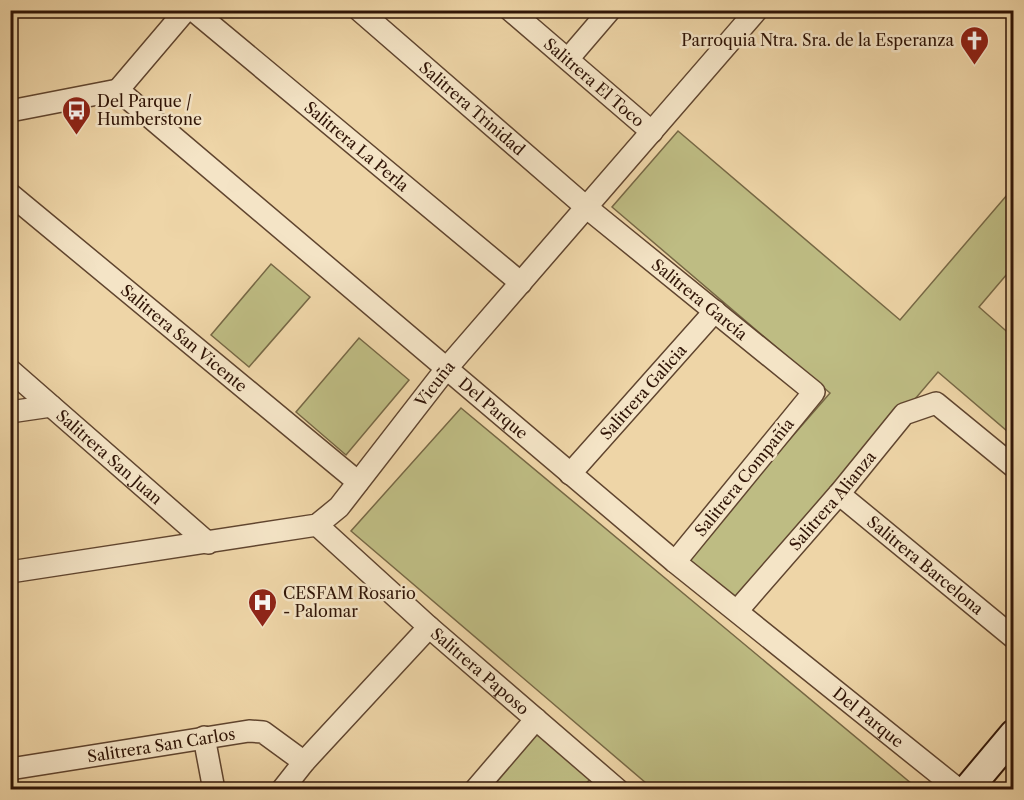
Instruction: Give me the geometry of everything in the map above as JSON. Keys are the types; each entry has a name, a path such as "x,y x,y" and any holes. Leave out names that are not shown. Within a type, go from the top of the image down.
{"street":[{"path":"10,111 118,90 186,10"},
{"name":"Salitrera La Perla","path":"193,10 521,282"},
{"name":"Salitrera Trinidad","path":"359,10 586,207"},
{"name":"Salitrera El Toco","path":"510,10 652,132"},
{"path":"568,60 610,10"},
{"name":"Vicuña","path":"317,525 339,507 446,369 757,10"},
{"name":"Del Parque","path":"118,90 675,562 959,789"},
{"name":"Salitrera San Vicente","path":"10,194 357,482"},
{"name":"Salitrera García","path":"586,207 814,392"},
{"name":"Salitrera Galicia","path":"570,474 715,311"},
{"name":"Salitrera San Juan","path":"10,370 208,543"},
{"name":"Salitrera Compañía","path":"675,562 814,392"},
{"name":"Salitrera Alianza","path":"737,611 904,414 936,403 1014,467"},
{"path":"10,412 51,406"},
{"name":"Salitrera Barcelona","path":"838,494 1014,638"},
{"path":"10,572 317,525"},
{"name":"Salitrera Paposo","path":"317,525 429,627 536,719 595,782 618,789"},
{"path":"282,789 304,762 429,627"},
{"path":"476,789 536,719"},
{"name":"Salitrera San Carlos","path":"10,769 249,731 263,732 304,762"},
{"path":"966,789 1014,734"},
{"path":"204,737 214,789"}],"shaded area":[{"path":"678,131 900,320 1013,188 1013,267 979,307 1013,337 1013,436 938,372 735,610 681,564 830,393 612,207"},
{"path":"271,264 310,297 249,367 211,335"},
{"path":"359,338 409,380 346,455 296,412"},
{"path":"461,408 918,789 653,789 351,531"},
{"path":"539,728 592,777 581,789 484,790"}],"place":[{"name":"Parroquia Ntra. Sra. de la Esperanza","path":"975,66"},
{"name":"Del Parque / Humberstone","path":"76,136"},
{"name":"CESFAM Rosario - Palomar","path":"262,628"}]}
